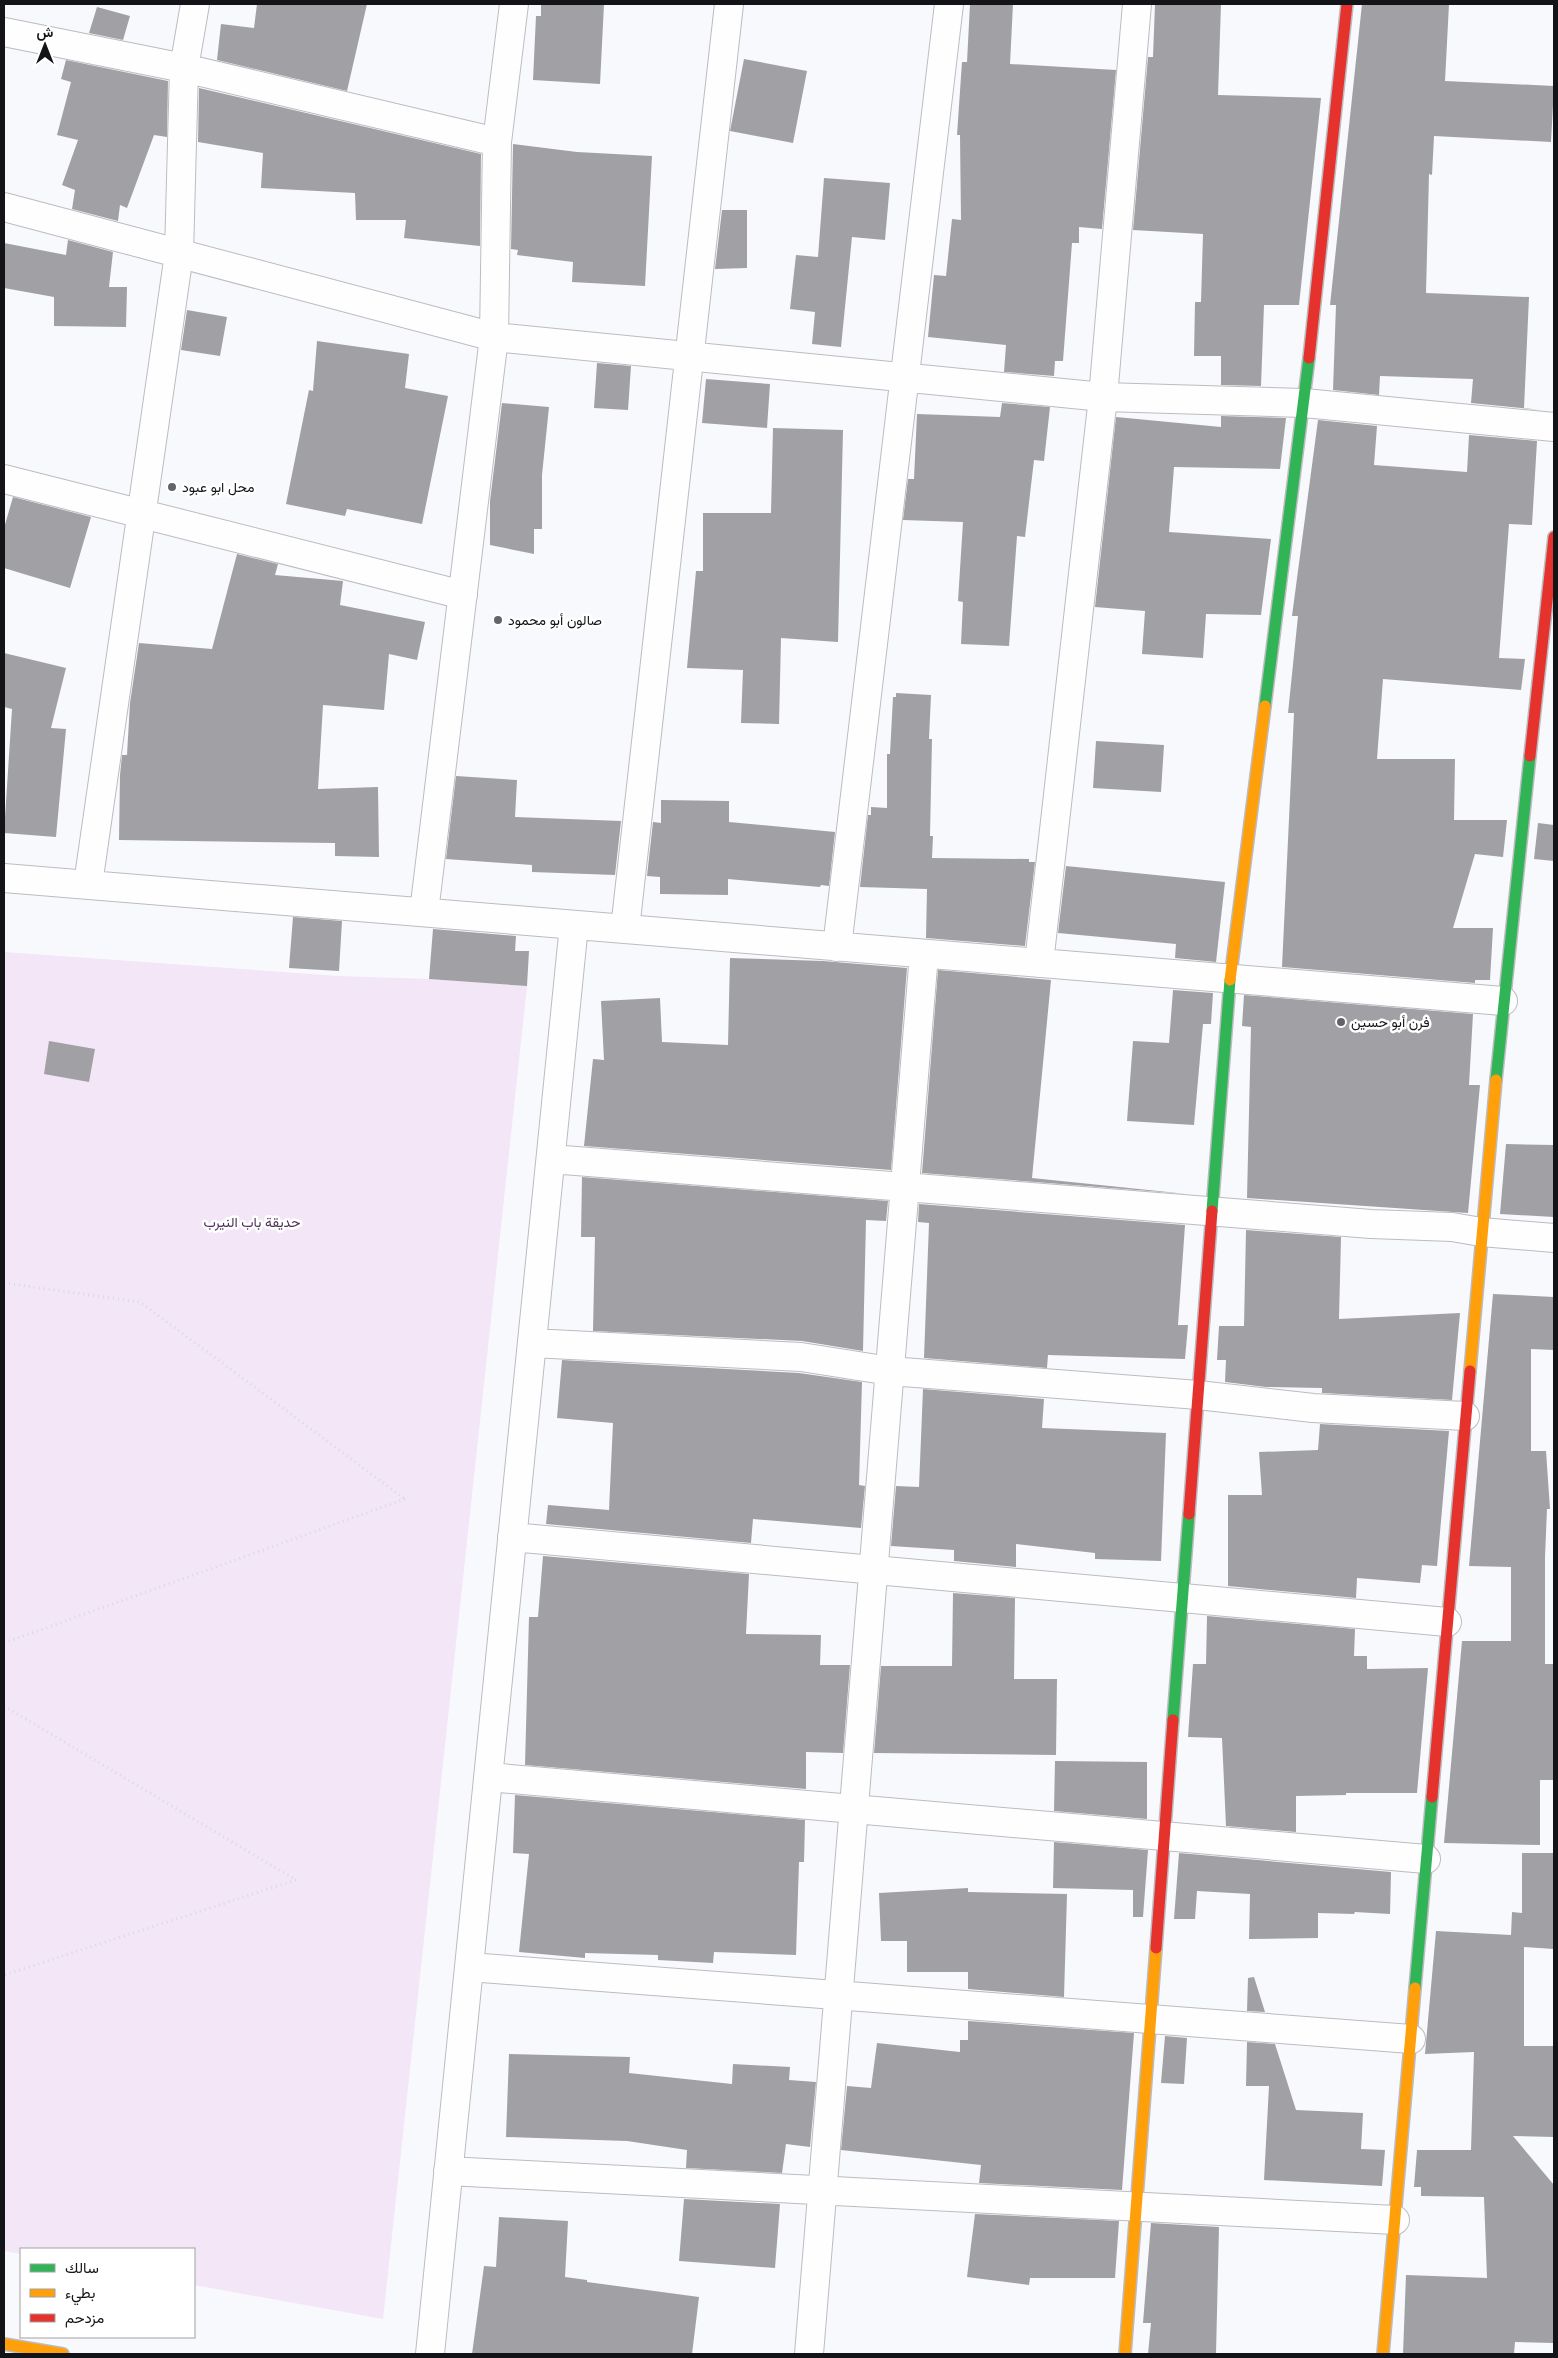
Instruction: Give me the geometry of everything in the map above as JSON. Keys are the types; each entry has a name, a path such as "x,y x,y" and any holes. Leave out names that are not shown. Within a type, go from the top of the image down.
{"street":[{"path":"88,884 180,254 184,68 194,4"},
{"path":"424,912 494,337 497,142 514,4"},
{"path":"625,929 729,4"},
{"path":"837,947 948,4"},
{"path":"1038,963 1102,397 1137,4"},
{"path":"1125,2354 1230,979 1304,403 1347,4"},
{"path":"4,32 184,68 497,142"},
{"path":"4,206 494,337 1102,397 1304,403 1554,427"},
{"path":"4,479 463,594"},
{"path":"1383,2354 1481,1232 1503,1001 1554,537"},
{"path":"4,878 1503,1001"},
{"path":"430,2354 574,925"},
{"path":"809,2354 924,954"},
{"path":"551,1159 1372,1224 1452,1227 1481,1232 1554,1238"},
{"path":"532,1344 801,1357 890,1371 1198,1395 1313,1408 1466,1416"},
{"path":"512,1537 1447,1622"},
{"path":"488,1777 1426,1859"},
{"path":"469,1967 1411,2039"},
{"path":"448,2171 1395,2220"},
{"path":"4,2344 63,2354"}],"path":[{"path":"4,1283 140,1302 405,1498 4,1644"},
{"path":"4,1706 296,1880 4,1974"}],"green space":[{"name":"حديقة باب النيرب","path":"4,952 338,976 429,979 527,986 383,2319 195,2285 195,2248 20,2248 20,2254 4,2251"}],"building":[{"path":"257,4 367,4 347,91 217,60 221,24 254,28"},
{"path":"541,4 604,4 600,84 533,80 536,16 541,16"},
{"path":"970,4 1013,4 1010,64 1116,70 1102,229 1079,227 1079,243 1072,243 1063,361 1055,361 1054,376 1004,372 1006,345 928,337 934,275 946,276 952,219 961,220 960,135 957,135 962,62 967,62"},
{"path":"1155,4 1221,4 1218,95 1321,98 1299,305 1264,305 1261,386 1221,385 1221,356 1194,356 1195,302 1201,302 1203,234 1133,230 1148,57 1153,57"},
{"path":"1362,4 1449,4 1445,81 1554,86 1551,142 1434,136 1432,175 1429,174 1426,293 1529,297 1524,408 1540,410 1471,403 1473,379 1380,376 1379,395 1333,390 1336,305 1330,305"},
{"path":"97,7 130,16 123,40 89,33"},
{"path":"744,59 807,71 793,143 730,131"},
{"path":"66,60 168,81 167,137 154,135 127,208 120,205 118,221 72,209 75,190 62,185 78,140 57,135 71,82 61,79"},
{"path":"199,88 481,154 480,246 404,238 406,220 356,220 355,193 261,188 263,153 198,142"},
{"path":"513,144 577,152 652,156 645,286 572,282 573,262 517,255 518,250 511,249"},
{"path":"824,178 890,183 885,240 852,237 841,347 812,344 815,312 790,309 796,255 818,257"},
{"path":"722,210 747,210 747,268 715,269"},
{"path":"68,240 113,252 109,287 127,287 126,327 54,326 54,297 4,288 4,243 66,255"},
{"path":"187,310 227,317 220,356 181,350"},
{"path":"317,341 409,354 405,388 448,396 422,524 347,509 345,516 286,504 309,390 313,391"},
{"path":"597,363 631,366 628,410 594,408"},
{"path":"706,379 770,384 767,428 702,423"},
{"path":"502,403 549,407 542,475 542,529 534,529 534,554 490,545 490,501"},
{"path":"1002,403 1050,407 1044,461 1034,460 1025,537 1017,536 1009,646 961,644 963,602 958,601 963,522 903,520 908,479 914,479 917,414 1000,417"},
{"path":"1221,416 1286,418 1280,469 1174,467 1169,532 1271,539 1261,615 1206,614 1203,658 1142,654 1145,611 1095,607 1116,417 1221,427"},
{"path":"1318,420 1377,426 1374,465 1467,472 1469,435 1537,441 1532,525 1509,524 1499,658 1525,659 1521,690 1383,679 1377,759 1455,759 1454,820 1507,820 1503,857 1475,854 1453,928 1493,928 1490,980 1475,980 1475,983 1282,967 1294,713 1288,713 1298,616 1292,616"},
{"path":"773,428 843,430 838,642 781,638 779,724 741,723 743,670 687,668 696,571 703,571 703,513 771,513"},
{"path":"13,497 91,517 70,588 4,568 4,528"},
{"path":"237,554 278,564 275,575 343,581 340,605 425,622 417,660 389,654 384,710 323,705 318,789 378,787 379,857 335,856 335,843 119,840 122,755 127,755 130,703 139,643 212,649"},
{"path":"4,653 66,668 51,728 66,729 56,837 4,833 12,709 4,707"},
{"path":"896,693 931,695 929,739 932,739 930,836 933,836 932,858 1029,859 1029,862 1035,862 1025,946 926,938 927,889 860,887 868,815 871,815 871,807 887,808 887,754 890,754 893,697 896,697"},
{"path":"1096,741 1164,745 1161,792 1093,788"},
{"path":"456,776 517,780 515,817 621,821 615,875 532,872 532,865 446,859"},
{"path":"661,800 729,801 729,822 835,832 829,886 821,885 820,887 728,879 728,895 660,894 660,877 647,876 653,822 661,823"},
{"path":"1538,823 1554,825 1554,861 1534,859"},
{"path":"1066,866 1225,882 1216,962 1175,958 1176,944 1058,933"},
{"path":"293,917 342,921 339,971 289,968"},
{"path":"433,929 516,936 515,951 529,951 527,986 429,979"},
{"path":"730,958 823,961 907,968 891,1170 584,1146 593,1059 604,1060 601,1001 660,998 662,1042 728,1045"},
{"path":"938,970 1051,980 1032,1178 1187,1194 922,1173"},
{"path":"1173,990 1213,993 1211,1024 1203,1024 1194,1125 1127,1121 1133,1041 1169,1043"},
{"path":"1244,995 1473,1014 1469,1085 1480,1085 1468,1213 1247,1198 1251,1027 1242,1026"},
{"path":"49,1041 95,1049 89,1082 44,1074"},
{"path":"1506,1144 1554,1145 1554,1217 1500,1214"},
{"path":"582,1177 888,1201 886,1221 866,1220 863,1351 802,1341 593,1331 595,1237 581,1237"},
{"path":"919,1204 1185,1225 1178,1325 1188,1325 1185,1359 1048,1355 1047,1368 924,1358 929,1223 918,1222"},
{"path":"1246,1230 1341,1237 1339,1319 1460,1313 1452,1400 1322,1393 1322,1388 1266,1387 1225,1382 1226,1360 1217,1360 1219,1326 1244,1326"},
{"path":"1493,1294 1554,1297 1554,1350 1531,1349 1531,1451 1546,1451 1550,1509 1547,1509 1545,1557 1545,1664 1554,1664 1554,1780 1540,1780 1540,1845 1444,1843 1462,1641 1511,1641 1511,1567 1469,1566"},
{"path":"562,1360 799,1373 862,1382 859,1485 865,1486 861,1528 753,1519 751,1543 546,1524 548,1505 609,1510 613,1423 557,1418"},
{"path":"923,1389 1044,1399 1042,1428 1166,1433 1161,1561 1095,1559 1095,1553 1016,1544 1016,1567 954,1561 954,1550 891,1546 896,1486 919,1487"},
{"path":"1320,1424 1449,1431 1437,1566 1422,1565 1420,1583 1357,1578 1356,1598 1228,1586 1228,1495 1262,1495 1259,1452 1318,1450"},
{"path":"543,1556 749,1574 746,1634 821,1635 820,1665 850,1665 843,1753 806,1752 806,1789 525,1765 529,1617 538,1617"},
{"path":"953,1593 1015,1598 1014,1679 1057,1679 1056,1755 874,1753 881,1666 952,1666"},
{"path":"1207,1616 1355,1629 1354,1656 1367,1656 1367,1669 1428,1668 1417,1793 1346,1793 1346,1795 1296,1796 1296,1832 1226,1826 1222,1738 1188,1737 1193,1664 1206,1664"},
{"path":"1055,1761 1147,1762 1147,1819 1054,1811"},
{"path":"515,1795 805,1820 804,1862 799,1862 796,1955 714,1952 713,1963 658,1960 658,1955 585,1953 585,1958 519,1952 529,1854 513,1853"},
{"path":"1054,1842 1148,1850 1143,1917 1133,1917 1133,1890 1053,1888"},
{"path":"1179,1853 1391,1872 1390,1914 1355,1912 1354,1914 1318,1913 1318,1938 1249,1939 1250,1894 1197,1891 1195,1919 1174,1919"},
{"path":"1522,1853 1554,1853 1554,1949 1524,1947 1524,2046 1554,2046 1554,2137 1513,2136 1554,2185 1554,2343 1515,2342 1514,2354 1403,2354 1406,2275 1487,2278 1484,2197 1421,2196 1421,2187 1414,2187 1417,2150 1471,2150 1474,2052 1425,2054 1436,1931 1511,1935 1512,1912 1522,1913"},
{"path":"968,1888 968,1892 1067,1894 1064,1997 968,1989 968,1972 907,1972 907,1941 881,1941 879,1893"},
{"path":"1254,1977 1265,2012 1247,2011 1248,1978"},
{"path":"968,2021 1134,2033 1122,2190 979,2183 981,2165 841,2150 847,2086 871,2088 877,2043 960,2052 960,2040 968,2040"},
{"path":"1165,2036 1187,2038 1184,2084 1161,2083"},
{"path":"1247,2042 1275,2044 1296,2110 1363,2113 1361,2149 1385,2150 1382,2186 1264,2180 1269,2086 1246,2086"},
{"path":"509,2054 630,2057 629,2073 732,2084 733,2064 790,2067 789,2080 816,2082 810,2147 786,2144 782,2173 686,2168 687,2150 627,2141 506,2137"},
{"path":"684,2199 780,2204 775,2268 679,2261"},
{"path":"975,2214 1119,2221 1115,2278 1030,2278 1029,2285 967,2277"},
{"path":"499,2217 568,2221 565,2277 587,2280 587,2282 699,2297 692,2354 472,2354 484,2266 496,2267"},
{"path":"1151,2223 1219,2227 1216,2354 1148,2354 1151,2323 1143,2323"}],"traffic: fast":[{"path":"1265,706 1309,358"},
{"path":"1496,1080 1530,756"},
{"path":"1212,1211 1230,980"},
{"path":"1173,1720 1189,1514"},
{"path":"1415,1988 1432,1797"}],"traffic: slow":[{"path":"1230,980 1265,706"},
{"path":"1470,1371 1496,1080"},
{"path":"1125,2354 1156,1948"},
{"path":"1383,2354 1415,1988"},
{"path":"4,2344 63,2354"}],"traffic: jam":[{"path":"1309,358 1347,4"},
{"path":"1530,756 1554,537"},
{"path":"1189,1514 1212,1211"},
{"path":"1432,1797 1470,1371"},
{"path":"1156,1948 1173,1720"}],"place":[{"name":"محل ابو عبود","path":"172,487"},
{"name":"صالون أبو محمود","path":"498,620"},
{"name":"فرن أبو حسين","path":"1341,1022"}]}
